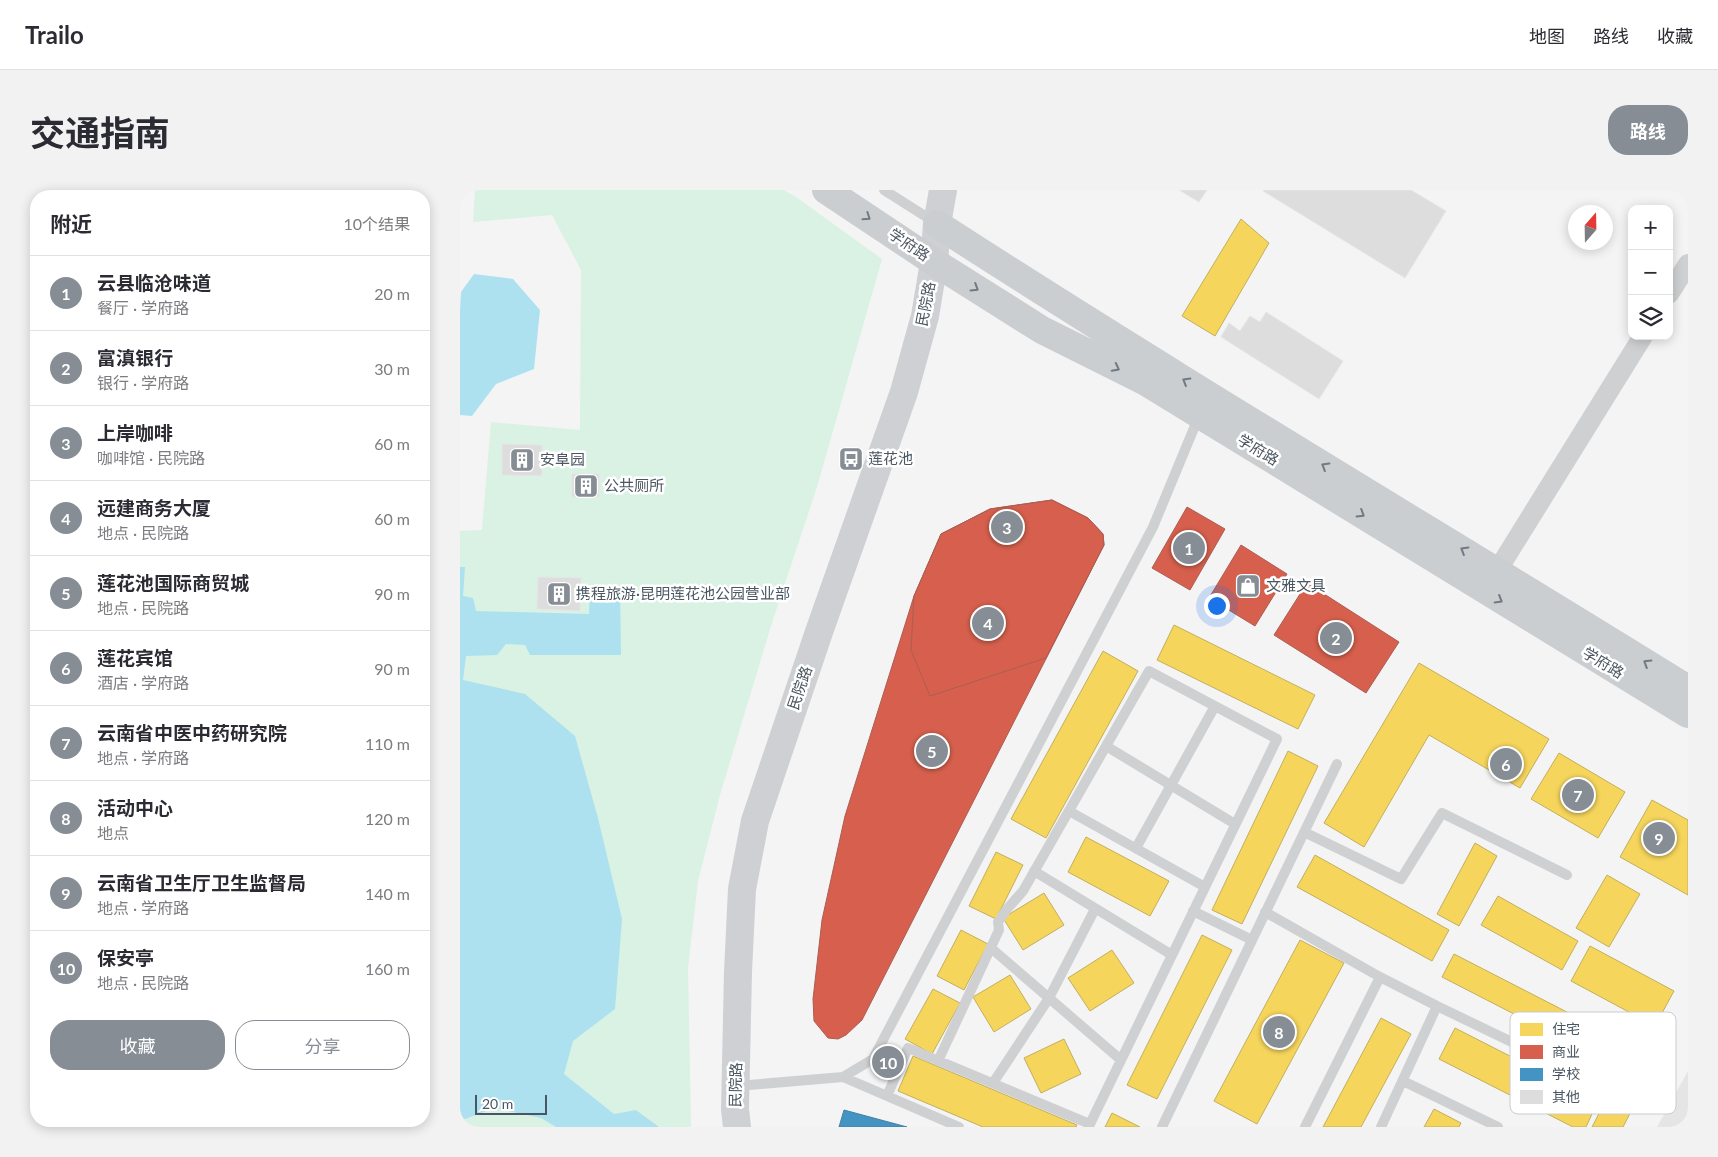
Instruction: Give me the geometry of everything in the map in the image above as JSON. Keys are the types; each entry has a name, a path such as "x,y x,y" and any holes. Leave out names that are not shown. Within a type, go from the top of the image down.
{"main road":[{"name":"学府路","path":"826,190 934,262 1042,330 1146,382 1688,714"},
{"name":"民院路","path":"737,1127 738,972 742,889 755,822 826,611 904,392 925,316 934,262 936,224 943,190"},
{"name":"学府路","path":"936,224 1095,326 1497,570 1688,689"}],"street":[{"path":"1673,288 1688,264"},
{"path":"1497,570 1641,340"}],"lane":[{"name":"学府路","path":"884,190 936,224"},
{"path":"736,1086 843,1077 873,1059 1153,527 1200,415"},
{"path":"887,1096 908,1048 1089,1126 1277,739 1150,671 1023,891 998,922 999,930 938,1060"},
{"path":"1136,848 1215,706"},
{"path":"1106,746 1235,824"},
{"path":"1162,1127 1337,764"},
{"path":"1069,811 1206,887"},
{"path":"1304,832 1401,879 1442,813 1567,875"},
{"path":"1034,871 1172,955"},
{"path":"993,1083 1049,998 1095,909"},
{"path":"1194,911 1252,940"},
{"path":"1265,912 1380,977 1510,1041"},
{"path":"991,948 1121,1060"},
{"path":"1305,1127 1380,977"},
{"path":"1382,1127 1437,1006"},
{"path":"843,1077 959,1127"},
{"path":"1403,1081 1484,1124 1498,1127"}],"shaded area":[{"path":"1688,1071 1688,1127 1657,1127 1664,1114 1676,1114 1676,1093"}],"green space":[{"path":"475,190 784,190 882,259 817,487 771,626 720,795 698,881 688,968 691,1127 460,1127 460,531 482,530 491,422 580,430 581,270 552,215 473,222"}],"water":[{"path":"474,274 513,279 540,310 534,369 496,384 472,416 460,415 460,311 461,292"},
{"path":"460,567 465,567 463,596 473,598 476,611 589,614 590,586 620,586 621,655 530,655 525,645 506,644 497,655 466,656 463,680 525,694 575,736 598,818 622,919 615,1009 573,1041 564,1074 614,1114 636,1110 659,1127 556,1127 541,1118 494,1108 460,1121"}],"building: 住宅":[{"path":"1241,219 1269,243 1215,336 1182,316"},
{"path":"1174,625 1315,695 1298,729 1157,660"},
{"path":"1103,651 1138,671 1046,838 1011,819"},
{"path":"1419,663 1549,739 1520,788 1429,735 1364,847 1324,823"},
{"path":"1288,751 1318,766 1242,924 1212,910"},
{"path":"1559,753 1625,792 1598,838 1531,799"},
{"path":"1652,800 1688,820 1688,895 1620,857"},
{"path":"1086,837 1169,881 1150,916 1068,872"},
{"path":"1475,843 1497,856 1459,926 1437,914"},
{"path":"996,852 1023,865 996,919 969,906"},
{"path":"1315,855 1449,930 1432,961 1297,887"},
{"path":"1607,875 1640,894 1609,947 1576,928"},
{"path":"1044,893 1064,925 1023,950 1003,918"},
{"path":"1498,896 1578,941 1562,970 1481,925"},
{"path":"961,930 988,944 964,990 937,976"},
{"path":"1202,935 1232,950 1157,1099 1127,1085"},
{"path":"1300,940 1344,963 1257,1124 1214,1101"},
{"path":"1590,946 1674,991 1663,1012 1629,1012 1571,981"},
{"path":"1112,950 1134,983 1090,1011 1068,978"},
{"path":"1454,954 1567,1012 1510,1012 1442,977"},
{"path":"1010,975 1031,1009 994,1032 973,997"},
{"path":"933,989 960,1003 932,1054 905,1039"},
{"path":"1381,1018 1411,1034 1361,1127 1323,1127"},
{"path":"1455,1028 1510,1056 1510,1095 1439,1059"},
{"path":"1064,1039 1081,1074 1041,1093 1024,1058"},
{"path":"886,1045 901,1051 890,1079 875,1074"},
{"path":"913,1056 1077,1125 1076,1127 983,1127 898,1091"},
{"path":"1434,1109 1461,1123 1459,1127 1424,1127"},
{"path":"1112,1113 1140,1127 1105,1127"},
{"path":"1547,1114 1592,1114 1586,1127 1573,1127"},
{"path":"1599,1114 1630,1114 1623,1127 1592,1127"}],"building: 商业":[{"path":"1052,500 1088,518 1103,534 1104,545 862,1020 846,1035 838,1039 828,1038 814,1021 813,999 822,920 845,816 914,596 941,534 990,509"},
{"path":"1052,500 1088,518 1103,534 1104,545 1046,658 930,696 911,650 914,596 941,534 990,509"},
{"path":"1187,507 1225,529 1190,590 1152,568"},
{"name":"文雅文具","path":"1241,545 1287,574 1255,626 1209,598"},
{"path":"1307,583 1399,642 1366,693 1274,635"}],"building: 学校":[{"path":"844,1110 907,1127 839,1127"}],"building: 其他":[{"path":"1179,190 1207,190 1199,202"},
{"path":"1264,190 1411,190 1446,211 1405,278"},
{"path":"1266,312 1343,361 1319,399 1221,337 1229,323 1240,331 1250,316 1260,322"},
{"name":"安阜园","path":"502,444 542,445 542,476 502,475"},
{"name":"公共厕所","path":"572,474 599,474 599,497 572,497"},
{"name":"携程旅游·昆明莲花池公园营业部","path":"538,577 581,578 580,611 537,609"}],"place":[{"name":"莲花池","path":"851,459"},
{"name":"安阜园","path":"522,460"},
{"name":"公共厕所","path":"586,486"},
{"name":"上岸咖啡","path":"1007,527"},
{"name":"云县临沧味道","path":"1189,548"},
{"name":"文雅文具","path":"1248,586"},
{"name":"携程旅游·昆明莲花池公园营业部","path":"559,594"},
{"name":"远建商务大厦","path":"988,623"},
{"name":"富滇银行","path":"1336,638"},
{"name":"莲花池国际商贸城","path":"932,751"},
{"name":"莲花宾馆","path":"1506,764"},
{"name":"云南省中医中药研究院","path":"1578,795"},
{"name":"云南省卫生厅卫生监督局","path":"1659,838"},
{"name":"活动中心","path":"1279,1032"},
{"name":"保安亭","path":"888,1062"}]}
